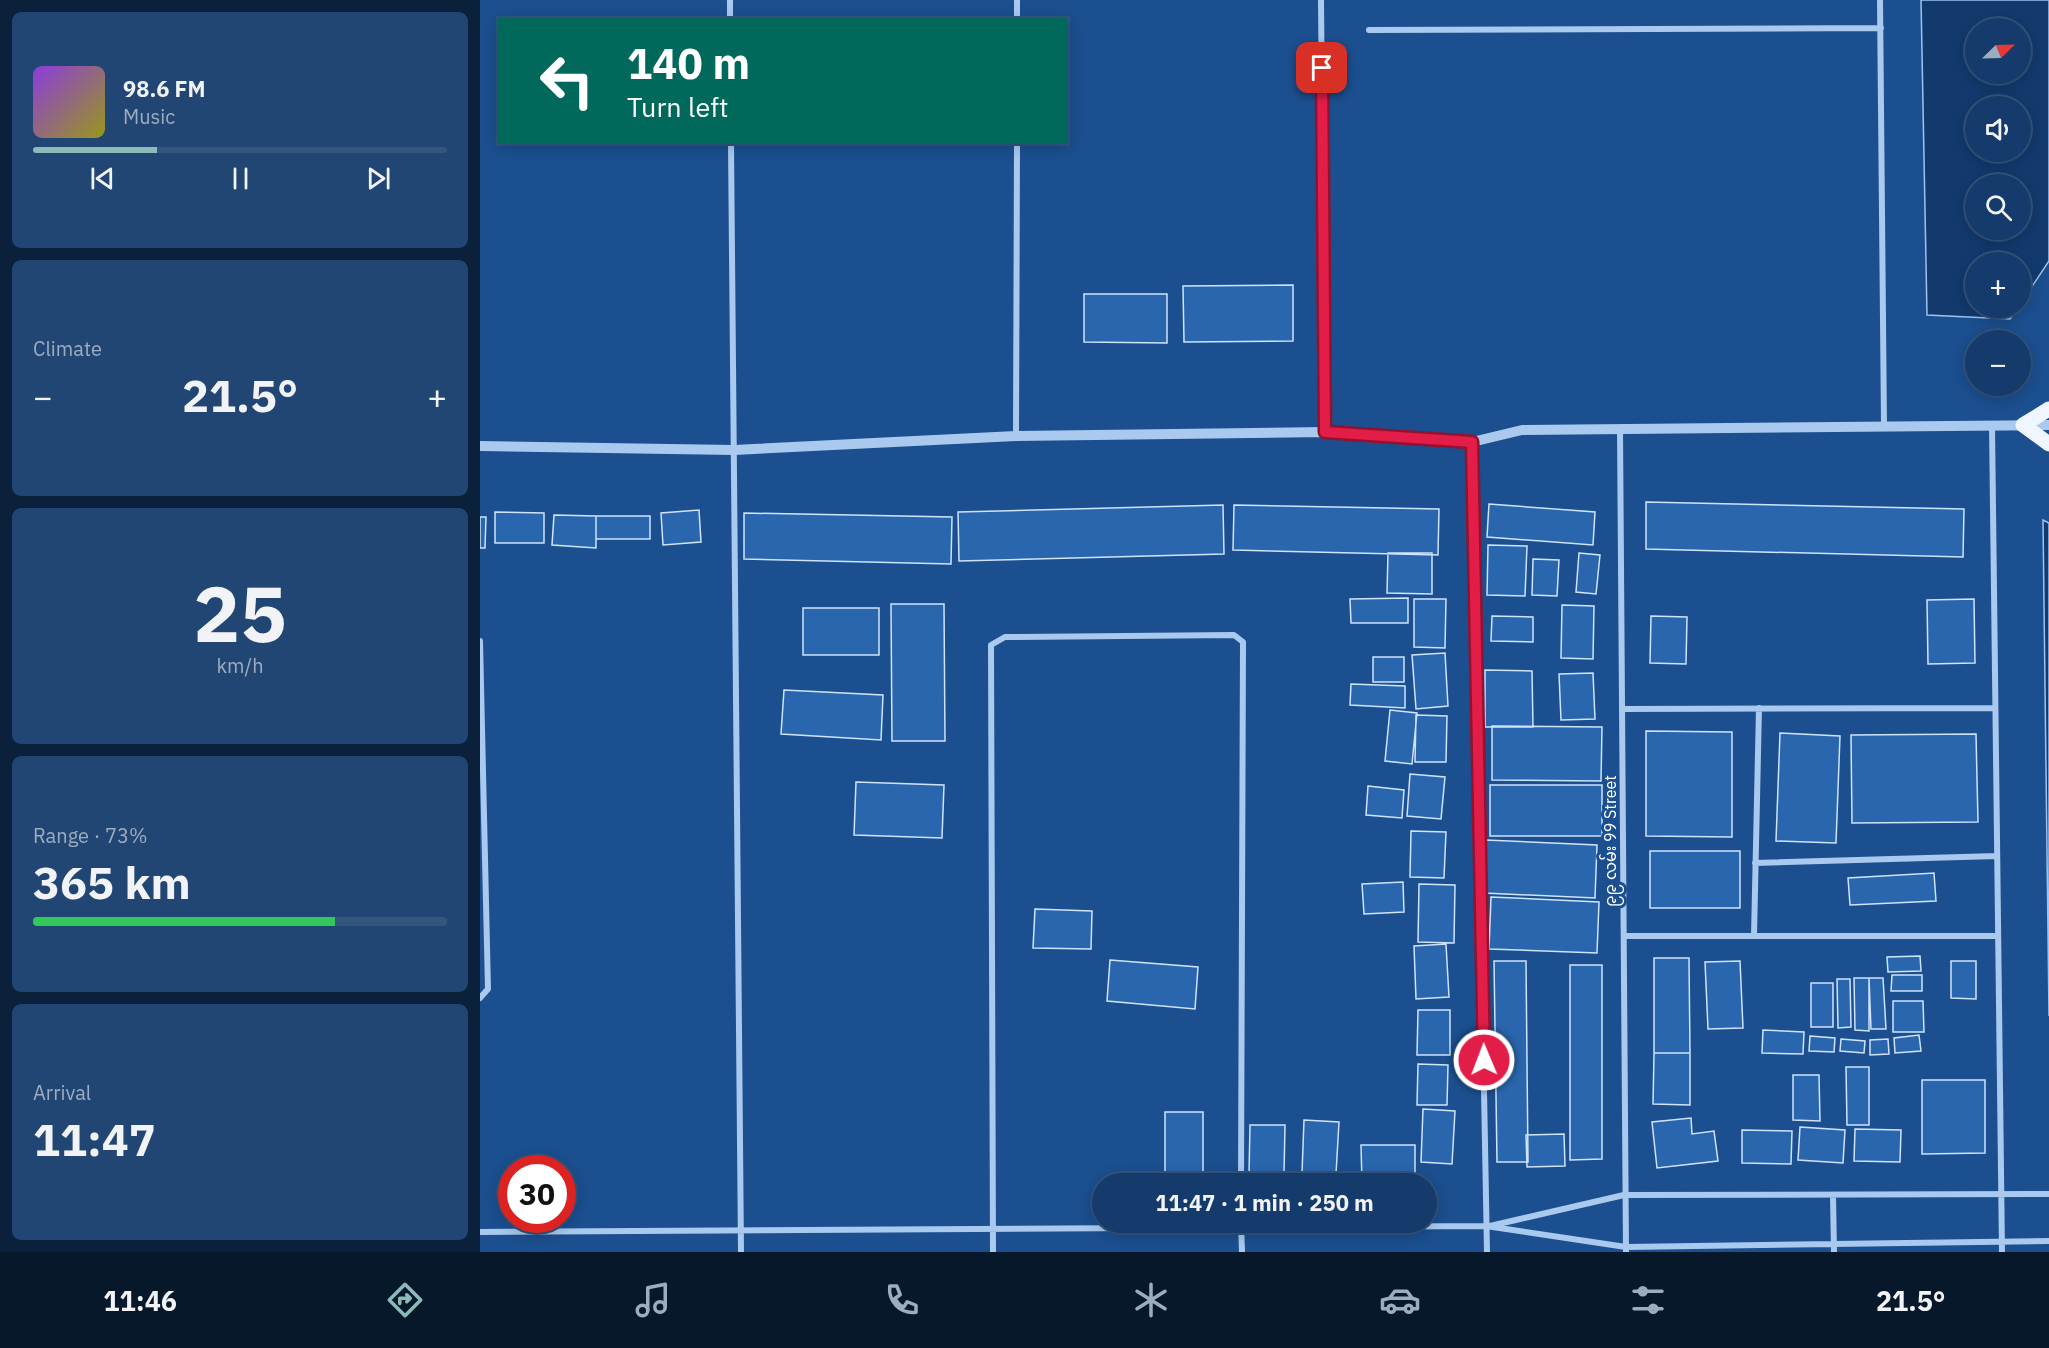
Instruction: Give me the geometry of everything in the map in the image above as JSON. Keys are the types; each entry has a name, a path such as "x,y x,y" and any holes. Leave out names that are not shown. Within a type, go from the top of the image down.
{"main road":[{"path":"2049,409 2023,425 2049,444"}],"street":[{"path":"730,0 730,18"},
{"path":"1017,0 1017,18"},
{"path":"1321,0 1325,432"},
{"path":"1881,0 1884,426"},
{"path":"1369,30 1881,28"},
{"path":"731,144 741,1252"},
{"path":"1016,435 1017,144"},
{"path":"1992,425 2002,1252"},
{"path":"480,446 734,450 1016,435 1325,432 1472,442 1522,430 2049,425"},
{"name":"၉၉ လမ်း 99 Street","path":"1620,429 1626,1250"},
{"path":"1472,442 1487,1252"},
{"path":"993,1252 991,645 1005,637 1234,635 1243,642 1241,1173"},
{"path":"480,641 488,989 480,998"},
{"path":"1754,936 1758,708"},
{"path":"1623,709 1995,708"},
{"path":"1755,863 1996,856"},
{"path":"1624,936 1998,936"},
{"path":"1486,1226 1624,1195 2049,1194"},
{"path":"1833,1195 1834,1252"},
{"path":"1437,1226 1486,1226 1626,1250 2049,1240"},
{"path":"480,1232 1092,1227"},
{"path":"1241,1233 1242,1252"}],"water":[{"path":"1921,0 2049,0 2049,261 2031,288 2031,252 1965,252 1965,317 1927,315"},
{"path":"2043,520 2049,523 2049,1016"}],"building":[{"path":"1293,285 1293,341 1184,342 1183,286"},
{"path":"1084,294 1167,294 1167,343 1084,342"},
{"path":"1646,502 1964,509 1963,557 1646,549"},
{"path":"1489,504 1595,512 1593,545 1487,537"},
{"path":"1223,505 1224,554 959,561 958,512"},
{"path":"1234,505 1439,509 1438,555 1233,550"},
{"path":"699,510 701,542 663,545 661,513"},
{"path":"495,512 544,513 544,543 495,543"},
{"path":"744,513 952,517 951,564 744,559"},
{"path":"554,515 596,516 596,548 552,545"},
{"path":"596,516 650,516 650,539 596,539"},
{"path":"480,517 486,517 485,548 480,548"},
{"path":"1488,545 1527,546 1525,596 1487,595"},
{"path":"1388,553 1432,553 1432,594 1387,593"},
{"path":"1579,553 1600,555 1596,594 1576,592"},
{"path":"1533,559 1559,560 1557,596 1532,595"},
{"path":"1408,598 1408,623 1351,623 1350,599"},
{"path":"1414,599 1446,599 1445,648 1414,647"},
{"path":"1974,599 1975,663 1928,664 1927,600"},
{"path":"891,604 944,604 945,741 892,741"},
{"path":"1562,605 1594,606 1593,659 1561,658"},
{"path":"803,608 879,608 879,655 803,655"},
{"path":"1492,616 1533,617 1533,642 1491,641"},
{"path":"1651,616 1687,617 1686,664 1650,663"},
{"path":"1445,653 1448,706 1416,709 1412,655"},
{"path":"1373,657 1404,657 1404,682 1373,682"},
{"path":"1485,670 1532,671 1533,727 1485,727"},
{"path":"1593,673 1595,719 1561,720 1559,674"},
{"path":"1351,684 1405,686 1405,708 1350,705"},
{"path":"784,690 883,695 881,740 781,734"},
{"path":"1390,710 1417,713 1412,764 1385,761"},
{"path":"1416,715 1447,716 1446,762 1415,762"},
{"path":"1492,726 1602,727 1601,781 1492,780"},
{"path":"1646,731 1732,732 1732,837 1646,836"},
{"path":"1780,733 1840,736 1836,843 1776,841"},
{"path":"1976,734 1978,822 1852,823 1851,735"},
{"path":"1410,774 1445,777 1441,819 1407,816"},
{"path":"856,782 944,785 942,838 854,835"},
{"path":"1490,785 1602,785 1602,836 1490,836"},
{"path":"1368,786 1404,790 1402,818 1366,815"},
{"path":"1411,831 1446,832 1444,878 1410,877"},
{"path":"1486,840 1597,845 1595,898 1484,893"},
{"path":"1650,851 1740,851 1740,908 1650,908"},
{"path":"1934,873 1936,901 1850,905 1848,878"},
{"path":"1403,882 1404,912 1364,914 1362,884"},
{"path":"1419,884 1455,885 1454,943 1418,942"},
{"path":"1491,897 1599,902 1597,953 1489,949"},
{"path":"1035,909 1092,911 1091,949 1033,948"},
{"path":"1446,944 1449,997 1416,999 1414,946"},
{"path":"1920,956 1921,971 1888,972 1887,957"},
{"path":"1654,958 1689,958 1690,1053 1654,1053"},
{"path":"1110,960 1198,967 1195,1009 1107,1001"},
{"path":"1494,961 1526,961 1528,1162 1497,1162"},
{"path":"1740,961 1743,1028 1708,1029 1705,962"},
{"path":"1951,961 1976,961 1976,999 1951,998"},
{"path":"1570,965 1602,965 1602,1159 1570,1160"},
{"path":"1892,975 1922,975 1922,991 1891,991"},
{"path":"1854,978 1869,978 1869,1031 1855,1030"},
{"path":"1869,978 1883,978 1886,1029 1871,1029"},
{"path":"1837,979 1850,979 1851,1027 1838,1028"},
{"path":"1811,983 1833,983 1833,1027 1811,1027"},
{"path":"1893,1001 1923,1001 1924,1032 1893,1032"},
{"path":"1418,1010 1450,1010 1450,1055 1417,1055"},
{"path":"1763,1030 1804,1032 1803,1054 1762,1053"},
{"path":"1919,1035 1921,1051 1895,1053 1894,1038"},
{"path":"1810,1036 1835,1038 1834,1052 1809,1051"},
{"path":"1841,1039 1865,1041 1864,1053 1840,1051"},
{"path":"1888,1039 1889,1054 1870,1055 1870,1040"},
{"path":"1654,1053 1690,1053 1690,1105 1653,1104"},
{"path":"1418,1064 1448,1065 1447,1105 1417,1105"},
{"path":"1846,1067 1869,1067 1869,1125 1847,1125"},
{"path":"1793,1075 1819,1075 1820,1121 1793,1120"},
{"path":"1922,1080 1985,1080 1985,1153 1922,1154"},
{"path":"1423,1109 1455,1111 1452,1164 1421,1162"},
{"path":"1165,1112 1203,1112 1203,1173 1165,1173"},
{"path":"1691,1118 1692,1134 1714,1131 1718,1161 1657,1168 1652,1122"},
{"path":"1304,1120 1339,1122 1336,1173 1302,1173"},
{"path":"1250,1125 1285,1125 1284,1173 1249,1173"},
{"path":"1800,1127 1845,1130 1843,1163 1798,1160"},
{"path":"1855,1129 1901,1130 1900,1162 1854,1161"},
{"path":"1742,1130 1792,1131 1791,1164 1742,1163"},
{"path":"1564,1134 1565,1166 1527,1167 1526,1135"},
{"path":"1361,1145 1415,1145 1415,1173 1362,1173"}],"route":[{"path":"1322,68 1325,432 1472,442 1484,1060"}]}
